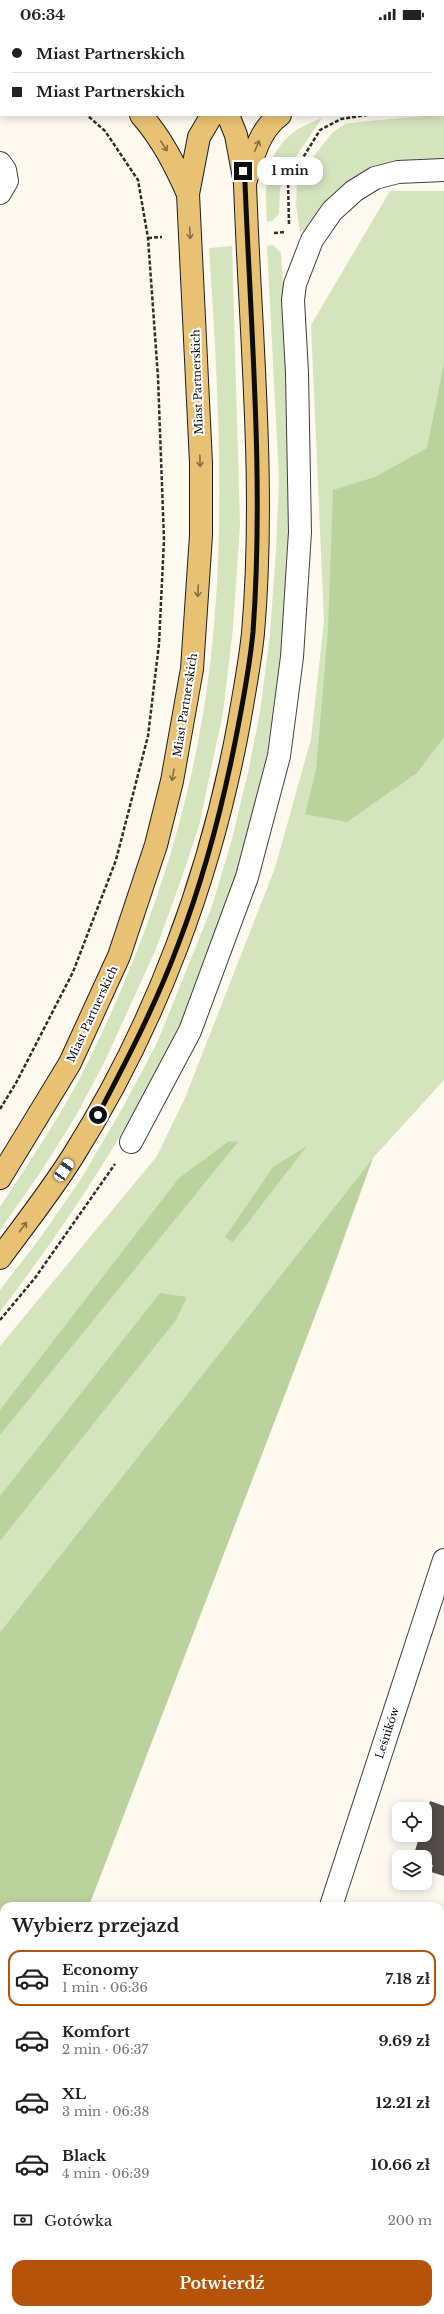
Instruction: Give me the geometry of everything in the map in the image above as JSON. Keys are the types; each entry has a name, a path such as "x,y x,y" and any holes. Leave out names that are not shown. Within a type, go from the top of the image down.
{"main road":[{"name":"Miast Partnerskich","path":"142,116 151,127 174,163 188,194"},
{"name":"Miast Partnerskich","path":"0,1178 70,1063 118,956 156,845 172,781 192,669 201,535 201,463 188,194 199,137 211,116"},
{"path":"0,1258 72,1157 125,1064 178,945 214,834 229,775 253,634 257,551 258,476 256,395 245,183 236,135 228,116"},
{"path":"245,183 258,143 267,128 279,116"}],"street":[{"path":"131,1142 190,1031 247,877 279,756 292,657 300,532 297,373 293,300 295,284 312,240 332,211 354,191 375,178 392,173 444,170"},
{"name":"Leśników","path":"332,1902 444,1560"}],"path":[{"path":"0,1109 16,1083 73,972 116,860 148,736 159,644 164,540 158,377 148,238 138,180 105,131 88,116"},
{"path":"289,232 288,182 320,130 341,119 360,116"},
{"path":"0,1320 35,1278 131,1142"}],"green space":[{"path":"423,116 444,116 444,161 342,190 316,213 307,229 300,232 296,204 297,184 310,161 332,133 345,124"},
{"path":"322,118 287,170 280,189 279,214 272,221 267,222 266,197 268,173 277,151 284,141 294,132"},
{"path":"390,191 444,191 444,1080 373,1158 0,1632 0,1346 157,1156 185,1098 275,868 311,739 324,621 311,325"},
{"path":"273,245 281,253 288,381 291,511 289,575 284,640 276,704 265,767 259,791 240,862 216,933 176,1035 145,1093 107,1158 66,1221 0,1312 0,1290 40,1238 81,1179 123,1107 157,1043 211,909 231,843 249,768 260,712 270,634 276,550 279,479 267,246"},
{"path":"232,246 240,524 233,628 223,713 199,826 156,949 104,1063 74,1119 40,1173 0,1230 0,1207 71,1095 113,1009 152,911 183,811 204,708 216,605 219,503 218,401 209,248"},
{"path":"444,364 444,737 417,773 347,822 305,814 316,770 328,631 333,490 375,477 427,448"},
{"path":"229,1141 238,1142 0,1435 0,1410 179,1178"},
{"path":"307,1146 233,1242 225,1237 273,1167"},
{"path":"373,1158 328,1282 91,1902 0,1902 0,1632"},
{"path":"160,1293 187,1297 176,1320 0,1541 0,1496"}],"building":[{"path":"430,1801 444,1806 444,1876 432,1872 432,1850 415,1850 418,1842 432,1842 432,1802"}],"route":[{"path":"98,1115 125,1064 152,1004 178,945 196,893 214,834 229,775 253,634 257,551 258,476 256,395 245,183 243,171"}]}
